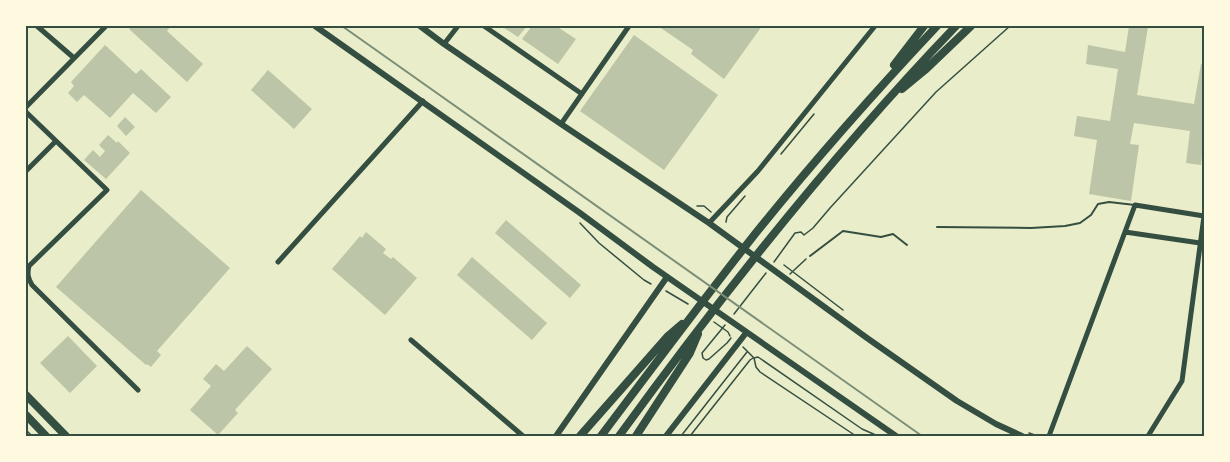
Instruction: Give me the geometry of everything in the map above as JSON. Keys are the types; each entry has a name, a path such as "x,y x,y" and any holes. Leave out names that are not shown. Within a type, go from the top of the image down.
{"main road":[{"path":"871,97 924,26"},
{"path":"601,436 755,234 871,97 937,26"},
{"path":"619,436 699,328 788,215 879,108 956,26"},
{"path":"879,108 925,70 971,26"},
{"path":"580,436 668,336 690,319"},
{"path":"636,436 690,353 699,328"},
{"path":"26,395 66,436"},
{"path":"26,415 46,436"}],"street":[{"path":"37,26 74,58"},
{"path":"26,107 106,26"},
{"path":"315,26 667,277 896,436"},
{"path":"420,26 709,223 957,401 996,424 1024,434"},
{"path":"444,44 458,26"},
{"path":"484,26 582,94"},
{"path":"561,124 629,26"},
{"path":"709,223 759,171 875,26"},
{"path":"279,262 423,101"},
{"path":"26,112 107,190 29,266 27,273 32,285 138,390"},
{"path":"26,171 56,141"},
{"path":"1049,436 1135,205 1204,216 1182,381 1149,436"},
{"path":"1125,232 1200,243"},
{"path":"556,436 667,277"},
{"path":"666,436 747,333"},
{"path":"411,340 523,436"}],"lane":[{"path":"937,227 1065,226 1080,223 1091,215 1098,204 1109,202 1135,205"},
{"path":"810,256 843,231 881,237 893,234 907,245"}],"path":[{"path":"773,264 794,235 799,232 804,235 810,232 936,92 1010,26"},
{"path":"576,219 599,243 644,280 673,295"},
{"path":"785,278 810,256"},
{"path":"784,265 845,312"},
{"path":"733,315 766,272"},
{"path":"726,324 702,352 703,358 709,359 727,343 731,338 730,334"},
{"path":"681,436 747,352 760,372 856,436"},
{"path":"690,436 750,360 758,357 862,429 878,436"},
{"path":"26,430 32,436"},
{"path":"1024,434 1036,436"}],"building":[{"path":"133,26 171,26 167,31 203,64 187,82 129,29"},
{"path":"501,26 527,26 518,37"},
{"path":"532,26 556,26 576,39 558,64 522,39"},
{"path":"658,26 762,26 724,79 691,54 693,50"},
{"path":"1129,26 1148,27 1137,95 1194,104 1201,64 1204,64 1204,139 1201,165 1186,163 1190,131 1134,123 1130,144 1139,145 1131,201 1089,194 1097,140 1074,136 1077,116 1110,121 1118,69 1086,64 1088,45 1125,52"},
{"path":"634,35 718,95 664,170 580,111"},
{"path":"105,45 136,74 141,69 171,97 156,113 133,93 110,118 84,95 77,102 68,93 74,86 71,82"},
{"path":"268,70 312,109 294,129 251,90"},
{"path":"125,117 135,127 126,136 117,126"},
{"path":"108,135 130,153 106,179 84,160 93,150 100,157 105,151 99,145"},
{"path":"141,190 230,268 157,351 161,355 151,367 56,287"},
{"path":"506,220 581,285 570,298 495,233"},
{"path":"366,232 386,249 383,253 391,259 393,257 417,278 385,315 332,269"},
{"path":"472,257 547,323 532,340 457,275"},
{"path":"68,336 97,366 70,393 40,363"},
{"path":"247,346 272,369 235,410 238,413 218,435 190,410 211,386 203,379 216,364 224,371"}],"railway":[{"path":"342,26 922,436"}]}
